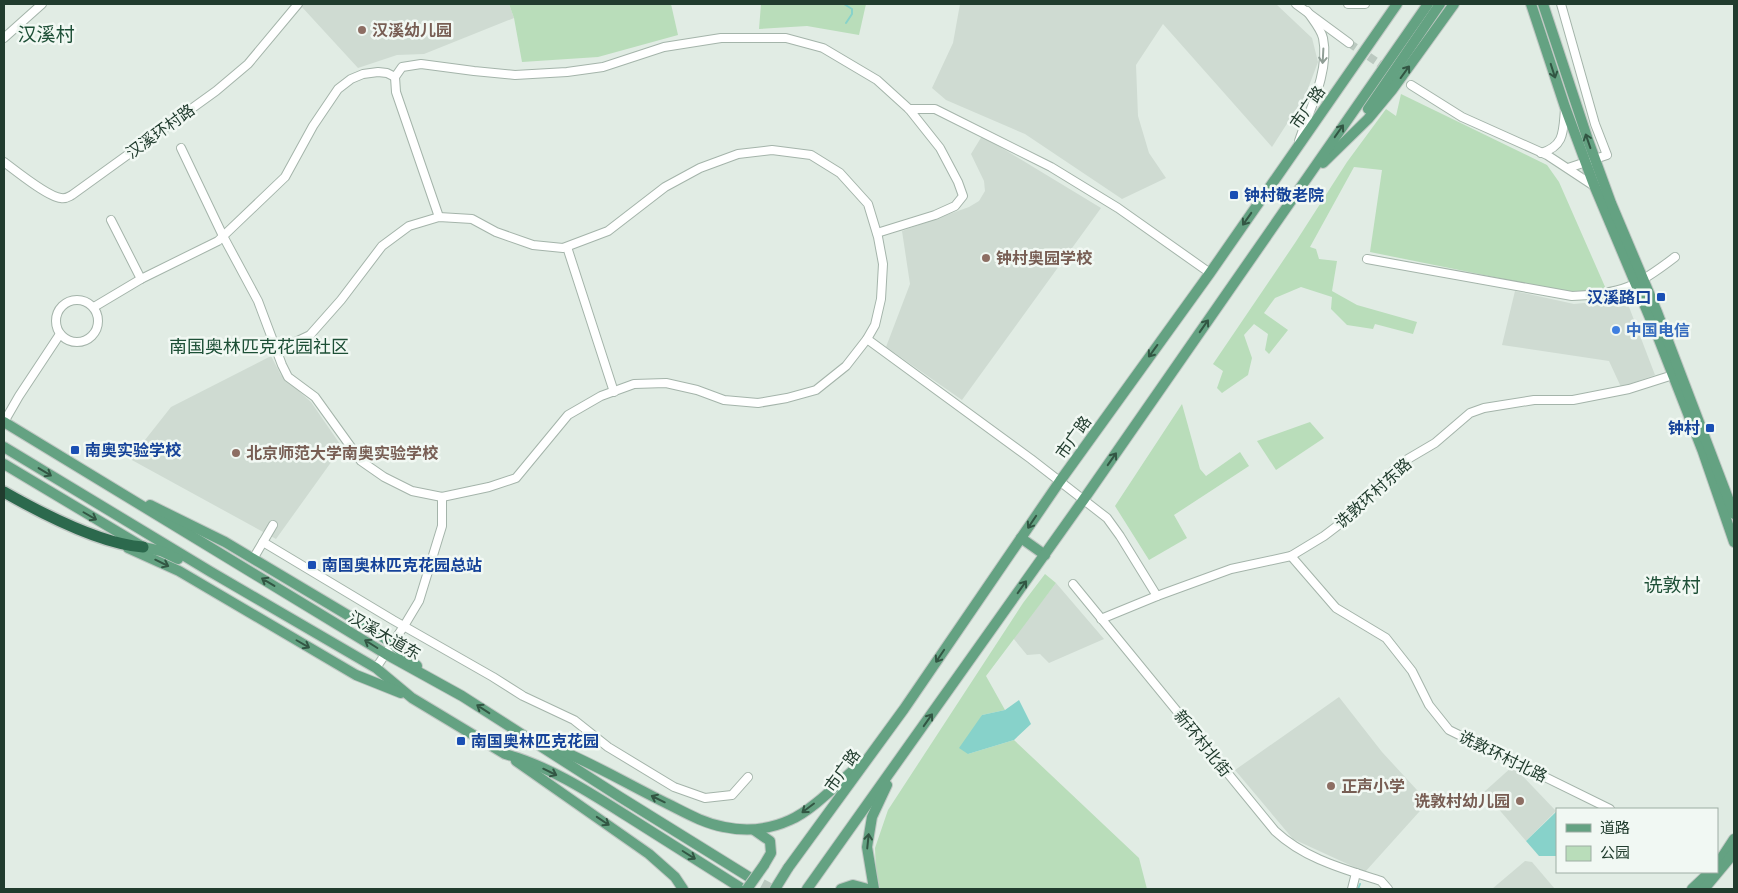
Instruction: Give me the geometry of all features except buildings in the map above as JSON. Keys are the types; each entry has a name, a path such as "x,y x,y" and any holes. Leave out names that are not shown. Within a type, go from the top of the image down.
{"highway":[{"path":"4,492 30,507 118,544 143,547"}],"main road":[{"name":"市广路","path":"775,889 788,868 872,754 1060,482 1210,273 1397,4"},
{"path":"808,888 1045,555 1428,4"},
{"path":"1338,147 1362,118 1440,4"},
{"path":"1302,185 1368,119 1392,90 1454,4"},
{"path":"1525,4 1538,24"},
{"path":"1531,4 1565,107 1611,203 1703,452 1734,542"},
{"path":"1543,4 1590,161 1594,185 1679,367 1734,514"},
{"name":"汉溪大道东","path":"4,422 324,617 429,677 749,877"},
{"name":"汉溪大道东","path":"4,447 376,668 412,698 505,754 518,757 553,772 744,888"},
{"path":"4,464 143,547 161,551 244,591"},
{"path":"110,487 202,530 252,559 392,643 429,677"},
{"path":"1021,538 1045,555"},
{"path":"118,544 179,571 356,675 412,698"},
{"path":"315,632 324,617"},
{"path":"524,736 576,756 623,782 703,821 725,828 754,830 766,829 792,820 809,808 872,754"},
{"path":"505,754 649,854 675,877 683,889"},
{"path":"874,889 867,847 872,817 899,760"},
{"path":"744,888 764,865 770,853 770,842 754,830"},
{"path":"1718,863 1734,839"},
{"path":"1718,872 1734,853"},
{"path":"1692,889 1709,873"},
{"path":"1704,889 1717,873"},
{"path":"841,889 852,885 868,889"}],"street":[{"path":"4,38 42,4"},
{"name":"汉溪环村路","path":"4,162 58,198 65,199 216,91 248,64 298,4"},
{"path":"1296,4 1349,43"},
{"path":"1348,4 1365,4"},
{"path":"1562,4 1595,124 1608,155 1568,168"},
{"path":"1295,150 1322,75 1324,55 1323,38 1320,29 1307,12"},
{"path":"439,217 396,92 395,77 402,67 420,64 474,72 516,75 567,72 603,67 664,47 721,38 786,38 823,48 877,80 909,109 940,148 958,182 963,196 956,206 877,233"},
{"path":"94,307 141,279 218,241 285,177 313,126 338,89 351,79 364,74 378,72 387,73 395,77"},
{"path":"1411,85 1462,117 1541,153 1568,168 1594,185 1611,203"},
{"path":"1541,153 1553,149 1560,142 1565,107"},
{"path":"909,109 935,109 1051,167 1118,208 1210,273"},
{"path":"181,148 222,236 258,301 276,348 288,377 315,396 361,460 384,477 412,491 442,497 490,487 516,478 568,414 602,396 634,384 666,383 697,390 724,400 758,403 816,390 846,366 867,339 875,325 882,299 883,264 877,233 868,204 840,173 811,155 772,150 738,154 700,168 665,187 608,231 563,248 533,245 496,232 472,219 439,217 409,226 382,246 341,300 310,335 291,344 276,348"},
{"path":"111,220 141,279"},
{"path":"567,247 614,392"},
{"path":"1366,259 1572,296 1617,292 1640,282 1675,257"},
{"path":"79,300 94,307 98,318 98,325 91,337 79,342 65,339 60,334 56,321 57,314 65,303 79,300"},
{"path":"4,422 60,334"},
{"path":"867,339 1107,518 1157,596"},
{"name":"诜敦环村东路","path":"1101,619 1231,569 1291,556 1349,518 1401,463 1435,443 1470,413 1484,408 1534,400 1573,400 1629,389 1673,375"},
{"path":"376,668 419,601 442,526 442,497"},
{"path":"252,559 273,526"},
{"path":"262,542 493,676 523,696 574,720 608,747 674,787 705,798 732,795 748,777"},
{"name":"诜敦环村北路","path":"1291,556 1336,608 1386,638 1412,671 1429,705 1449,730 1608,808"},
{"name":"新环村北街","path":"1073,584 1275,831 1306,854 1381,881 1388,889"},
{"path":"1352,889 1356,873"}],"shaded area":[{"path":"303,4 509,4 514,18 424,54 397,55 358,68 301,6"},
{"path":"960,4 1276,4 1312,38 1318,62 1306,94 1272,147 1163,24 1136,65 1138,116 1149,153 1166,178 1122,199 1025,134 946,100 932,88 953,43"},
{"name":"钟村奥园学校","path":"982,136 1101,208 962,400 886,347 910,284 902,231 969,207 979,201 985,191 984,181 971,154"},
{"path":"1515,291 1574,304 1626,299 1655,375 1621,387 1609,361 1502,345"},
{"name":"北京师范大学南奥实验学校","path":"271,356 281,375 311,402 342,447 276,539 130,459 171,407"},
{"path":"1056,583 1104,639 1049,663 1040,654 1027,655 1013,638"},
{"name":"正声小学","path":"1339,697 1382,752 1428,802 1365,872 1293,839 1235,770"},
{"name":"诜敦村幼儿园","path":"1513,766 1556,811 1526,841 1484,792"},
{"path":"1525,861 1532,862 1555,889 1492,889"}],"green space":[{"path":"509,4 671,4 678,35 598,57 522,62 514,18"},
{"path":"761,4 866,4 859,35 807,26 759,29"},
{"path":"1401,94 1547,165 1559,182 1606,289 1573,293 1370,252 1382,170 1354,167 1310,247 1316,249 1319,259 1337,261 1332,291 1357,305 1417,322 1413,334 1375,324 1373,329 1347,325 1331,309 1332,297 1301,287 1275,298 1264,313 1288,330 1269,354 1265,350 1268,334 1254,324 1244,335 1252,358 1248,375 1222,393 1217,388 1223,371 1213,364 1347,162 1386,109 1396,116"},
{"path":"1182,404 1200,469 1206,476 1240,452 1249,466 1174,515 1187,538 1149,560 1115,506"},
{"path":"1310,422 1324,438 1276,470 1257,441"},
{"path":"1045,574 1056,583 986,676 1005,710 982,715 968,754 1014,740 1139,858 1147,889 880,889 876,872 875,848 888,810 1023,603"}],"water":[{"path":"1019,700 1031,724 1014,740 968,754 959,748 982,715 1005,710"},
{"path":"1556,812 1556,856 1539,856 1526,841"}],"waterway":[{"path":"844,4 852,9 852,14 846,23"},
{"path":"1358,889 1360,884"}],"tunnel":[{"path":"1349,43 1411,85"},
{"path":"749,877 772,889"}],"place":[{"name":"汉溪幼儿园","path":"362,30"},
{"name":"钟村敬老院","path":"1234,195"},
{"name":"钟村奥园学校","path":"986,258"},
{"name":"汉溪路口","path":"1661,297"},
{"name":"中国电信","path":"1616,330"},
{"name":"钟村","path":"1710,428"},
{"name":"南奥实验学校","path":"75,450"},
{"name":"北京师范大学南奥实验学校","path":"236,453"},
{"name":"南国奥林匹克花园总站","path":"312,565"},
{"name":"南国奥林匹克花园","path":"461,741"},
{"name":"正声小学","path":"1331,786"},
{"name":"诜敦村幼儿园","path":"1520,801"}],"district":[{"name":"汉溪村","path":"46,34"},
{"name":"南国奥林匹克花园社区","path":"259,346"},
{"name":"诜敦村","path":"1672,585"}]}
